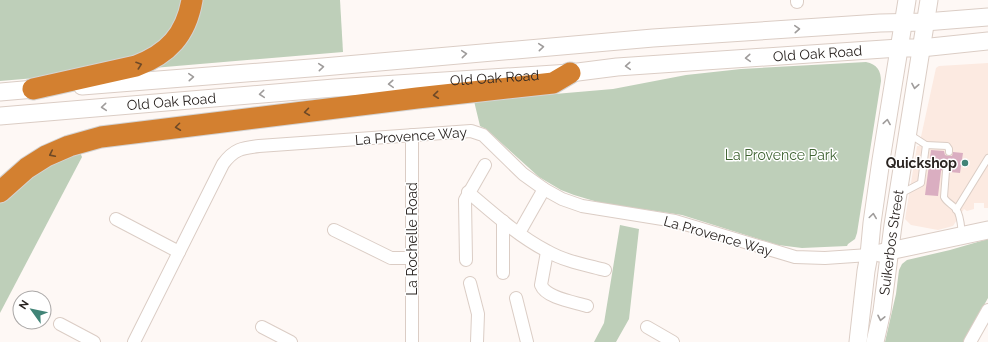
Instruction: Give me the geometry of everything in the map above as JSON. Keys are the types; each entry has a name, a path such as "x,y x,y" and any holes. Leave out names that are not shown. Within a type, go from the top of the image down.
{"highway":[{"path":"33,90 136,66 152,60 165,52 179,34 188,17 192,0"},
{"path":"0,192 27,168 46,156 65,147 90,140 206,124 552,82 570,73"}],"main road":[{"name":"Suikerbos Street","path":"858,342 881,160 907,0"},
{"name":"Suikerbos Street","path":"876,342 882,312 897,196 929,0"},
{"name":"Old Oak Road","path":"0,92 323,67 630,40 988,17"},
{"name":"Old Oak Road","path":"0,116 334,88 570,73 617,67 899,48 921,48 988,41"},
{"path":"870,255 890,252 988,230"}],"street":[{"name":"La Provence Way","path":"134,342 224,164 231,154 242,148 471,131 480,133 487,138 523,174 544,189 562,199 582,206 675,221 789,256 815,258 870,255"},
{"name":"La Rochelle Road","path":"412,135 412,342"},
{"path":"466,260 464,204 468,192 485,165"},
{"path":"519,233 544,189"},
{"path":"468,192 519,233 547,252 565,259 605,270"},
{"path":"116,219 179,252"},
{"path":"503,273 504,221"},
{"path":"334,230 390,258 412,258"},
{"path":"547,252 541,285 544,291 552,296 587,306"},
{"path":"470,283 478,314 477,342"},
{"path":"516,298 527,342"},
{"path":"970,342 988,310"},
{"path":"60,324 94,342"},
{"path":"262,327 291,342"},
{"path":"647,327 673,342"}],"lane":[{"path":"907,133 926,145 947,147 949,152"},
{"path":"897,196 924,183 926,145"},
{"path":"956,210 988,158"},
{"path":"946,171 942,186 944,197 945,200 958,213 962,235"}],"shaded area":[{"path":"988,63 988,208 984,208 984,203 974,203 974,209 967,211 964,209 953,226 938,230 911,225 905,219 917,146 919,146 936,68 939,66"}],"green space":[{"path":"0,0 340,0 343,52 0,81"},
{"name":"La Provence Park","path":"866,62 873,64 878,68 881,81 857,233 855,239 847,246 802,248 778,245 682,215 601,203 561,190 539,177 486,129 480,126 474,101 613,89 686,75 741,69"},
{"path":"79,150 82,157 0,313 0,203 26,177"},
{"path":"620,225 639,229 629,319 616,342 594,342 604,323"},
{"path":"988,239 988,298 963,342 885,342 896,294 899,270 902,264 907,260"}],"building":[{"path":"931,150 944,151 945,155 949,156 952,156 953,152 963,153 960,173 950,172 950,169 947,167 944,167 941,171 938,196 925,195"}],"place":[{"name":"Quickshop","path":"965,163"}]}
